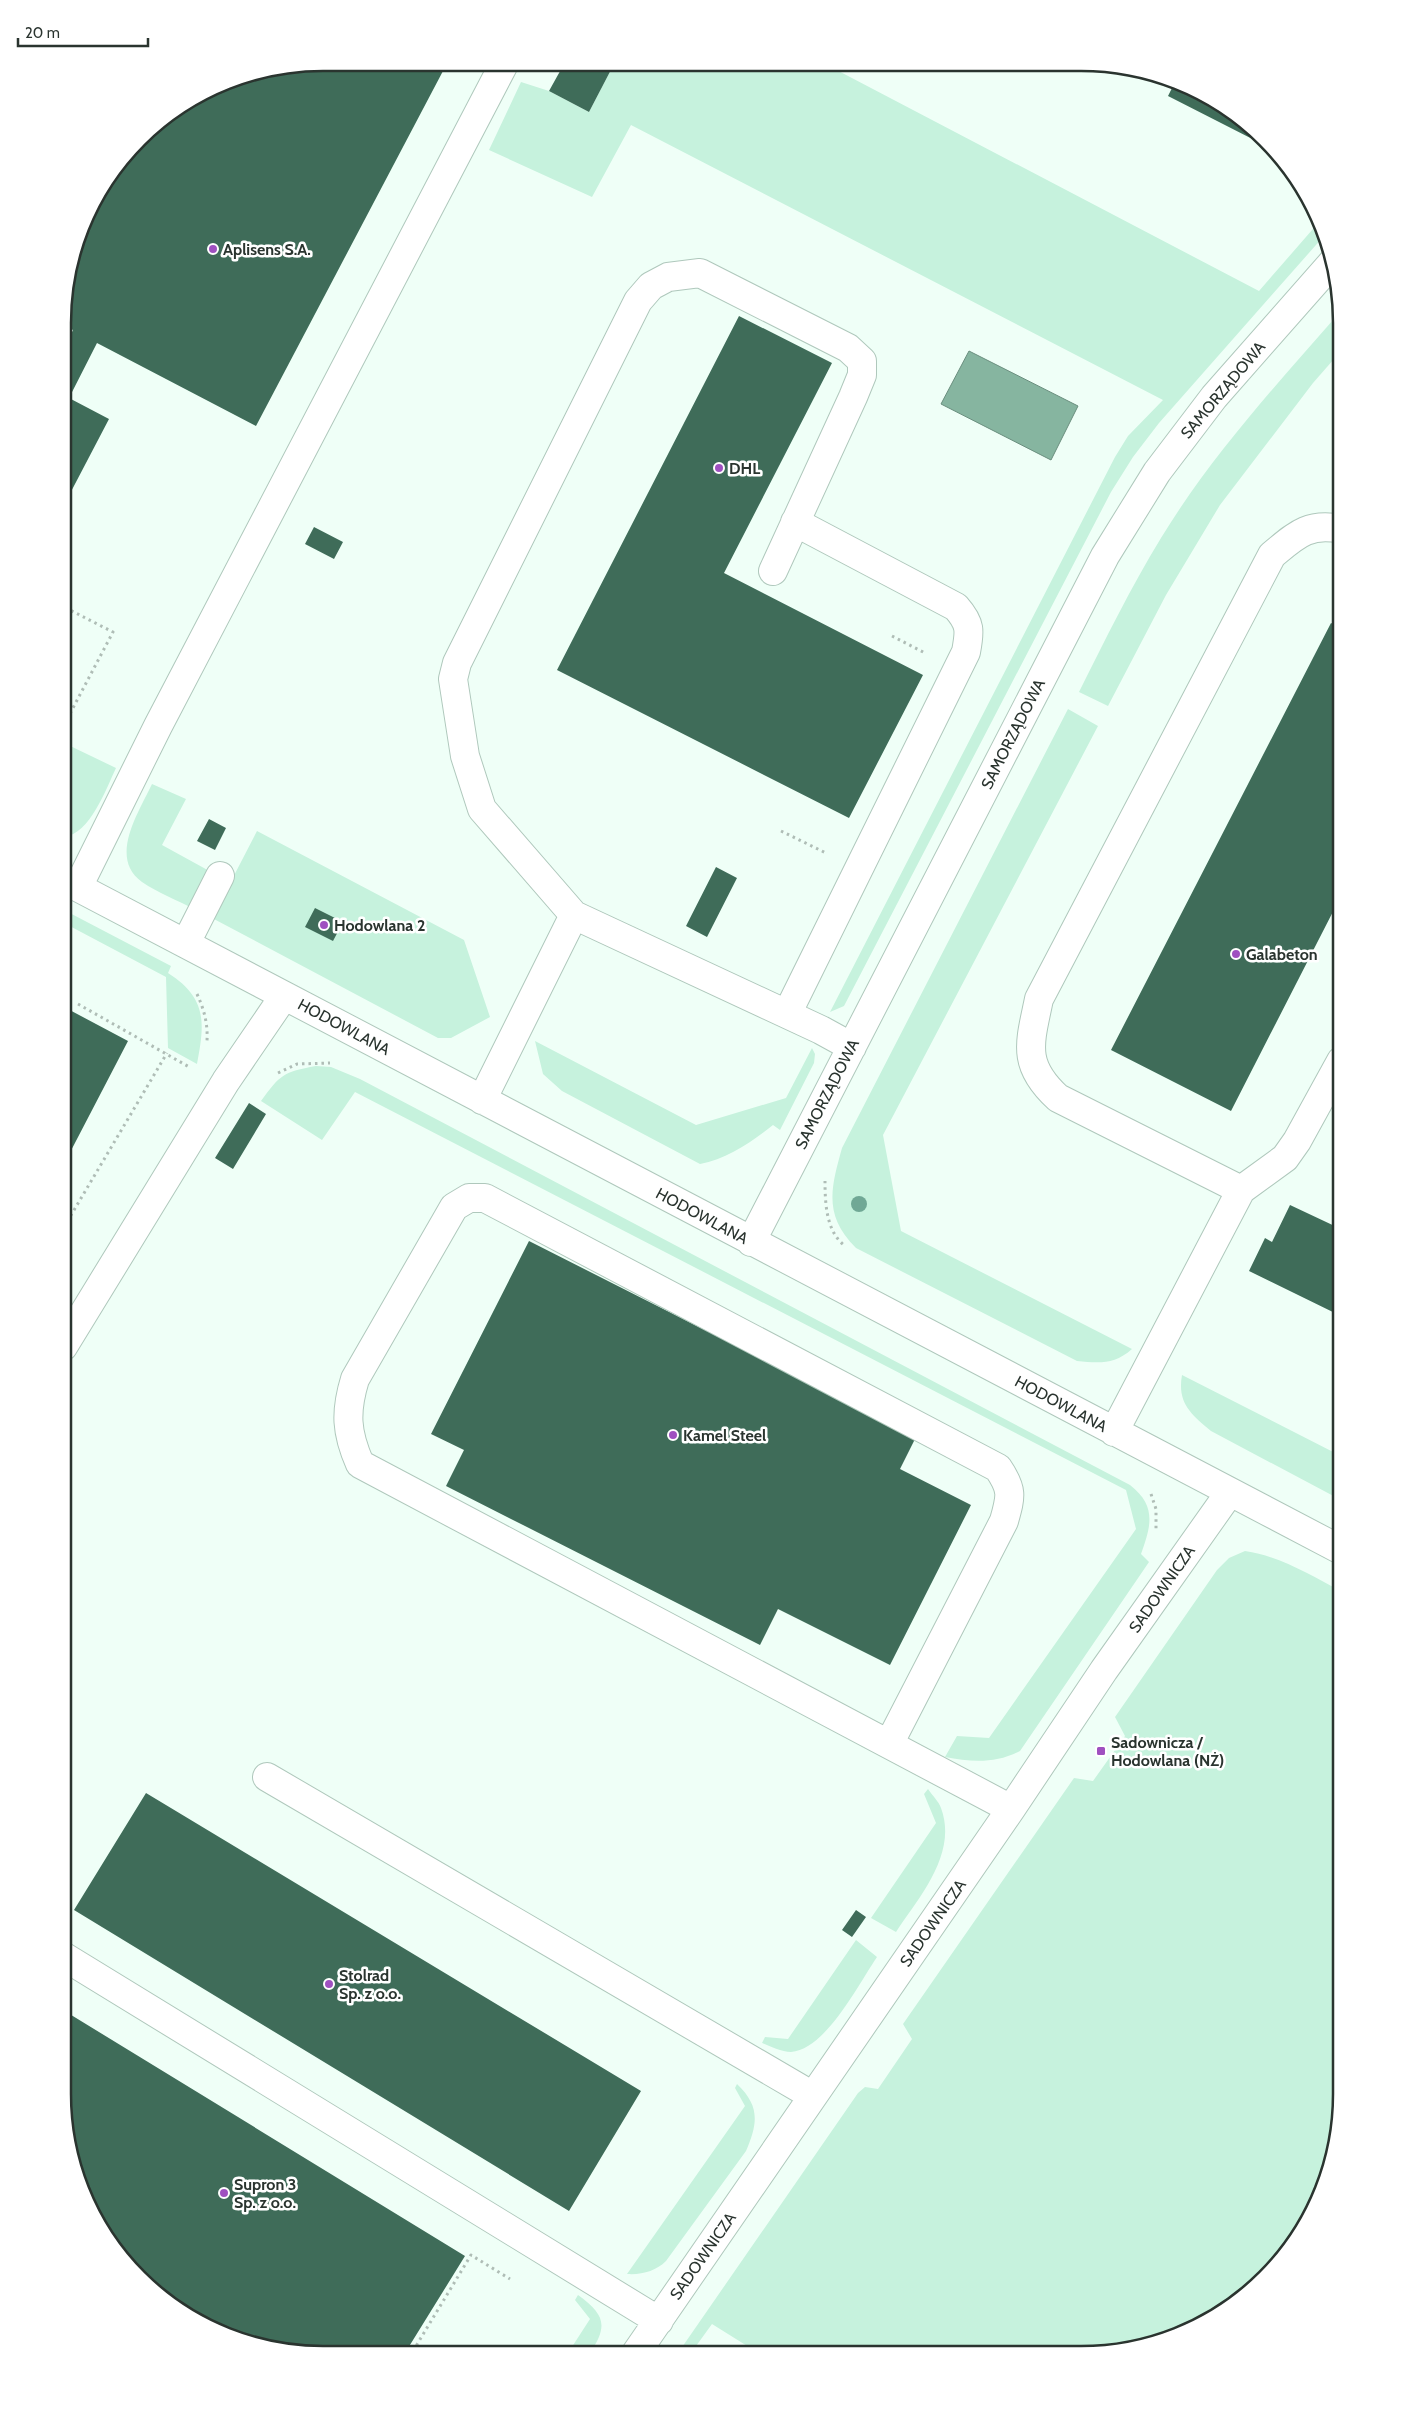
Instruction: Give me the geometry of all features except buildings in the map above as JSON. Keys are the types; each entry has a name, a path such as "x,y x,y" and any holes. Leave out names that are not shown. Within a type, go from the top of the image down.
{"street":[{"path":"71,883 158,726 500,71"},
{"name":"SAMORZĄDOWA","path":"751,1242 1105,556 1157,472 1214,397 1327,270"},
{"path":"773,571 862,375 862,361 848,348 700,273 668,277 651,286 638,301 457,663 453,679 465,756 482,809 574,915 787,1014 852,1047"},
{"path":"787,1014 966,652 969,634 967,620 956,607 795,522"},
{"path":"1241,1190 1058,1098 1042,1084 1032,1064 1031,1037 1039,998 1272,555 1302,531 1333,527"},
{"path":"186,944 220,876"},
{"name":"HODOWLANA","path":"71,883 751,1242 1333,1546"},
{"path":"482,1100 518,1032 574,915"},
{"path":"71,1334 222,1088 284,996"},
{"path":"1114,1432 1241,1190 1285,1158 1297,1141 1333,1076"},
{"path":"889,1744 1004,1521 1009,1504 1009,1484 998,1468 485,1198 469,1198 454,1207 355,1379 349,1400 347,1421 352,1445 360,1464 889,1744 1012,1809"},
{"name":"SADOWNICZA","path":"641,2346 1012,1809 1104,1670 1230,1492"},
{"path":"267,1777 814,2096"},
{"path":"71,1961 658,2321"}],"path":[{"path":"71,611 113,632 71,712"},
{"path":"78,1004 167,1053 222,1088"},
{"path":"71,1215 167,1053"},
{"path":"416,2346 471,2255 510,2279"}],"shaded area":[{"path":"610,71 839,71 1259,291 1314,228 1319,242 1159,423 1133,457 1111,492 844,1006 830,1012 1115,457 1128,436 1163,400 631,125 592,197 489,150 521,82 549,91 589,112"},
{"path":"1333,320 1333,360 1313,383 1220,505 1166,595 1108,706 1079,692 1139,575 1180,508 1223,449"},
{"path":"969,351 1078,406 1051,460 941,404"},
{"path":"1068,709 1098,726 883,1135 901,1231 1132,1349 1119,1358 1106,1362 1077,1361 856,1248 845,1236 838,1224 832,1201 835,1176 842,1148"},
{"path":"71,746 116,768 96,809 82,828 71,835"},
{"path":"152,784 186,799 162,845 213,873 194,909 142,882 132,872 127,860 129,834"},
{"path":"257,831 464,940 490,1017 451,1038 438,1038 212,918"},
{"path":"71,914 171,966 168,973 181,982 190,992 200,1012 202,1023 197,1064 168,1048 166,977 71,927"},
{"path":"535,1041 696,1125 786,1098 812,1048 815,1054 814,1063 780,1130 773,1125 739,1149 710,1162 700,1164 562,1091 543,1074"},
{"path":"316,1066 331,1067 360,1079 1130,1485 1139,1493 1145,1501 1149,1517 1149,1525 1141,1554 1149,1562 1020,1751 1001,1758 983,1761 945,1757 957,1736 989,1738 1136,1529 1126,1490 355,1092 322,1140 261,1101 273,1085 283,1076 296,1070"},
{"path":"1182,1375 1333,1452 1333,1496 1211,1431 1187,1407 1181,1385"},
{"path":"1245,1551 1258,1553 1283,1562 1333,1587 1333,2093 1331,2126 1324,2159 1314,2190 1299,2220 1281,2247 1247,2283 1207,2312 1177,2327 1146,2337 1113,2344 1080,2346 747,2346 712,2324 696,2346 683,2346 858,2093 865,2087 878,2089 912,2039 903,2024 1074,1778 1093,1781 1125,1736 1115,1717 1217,1570 1229,1558"},
{"path":"928,1789 941,1808 945,1825 944,1842 934,1874 896,1932 871,1918 936,1823 924,1794"},
{"path":"856,1940 877,1957 851,1999 829,2028 817,2040 804,2048 791,2052 762,2043 765,2037 788,2039"},
{"path":"737,2084 750,2100 755,2115 753,2132 746,2151 666,2261 648,2272 627,2274 745,2106 735,2088"},
{"path":"578,2295 587,2302 594,2308 601,2321 600,2335 594,2346 573,2346 590,2319 575,2300"}],"place":[{"name":"Aplisens S.A.","path":"213,249"},
{"name":"DHL","path":"719,468"},
{"name":"Hodowlana 2","path":"324,925"},
{"name":"Galabeton","path":"1236,954"},
{"name":"Kamel Steel","path":"673,1435"},
{"name":"Sadownicza / Hodowlana (NŻ)","path":"1101,1751"},
{"name":"Stolrad Sp. z o.o.","path":"329,1984"},
{"name":"Supron 3 Sp. z o.o.","path":"224,2193"}]}
